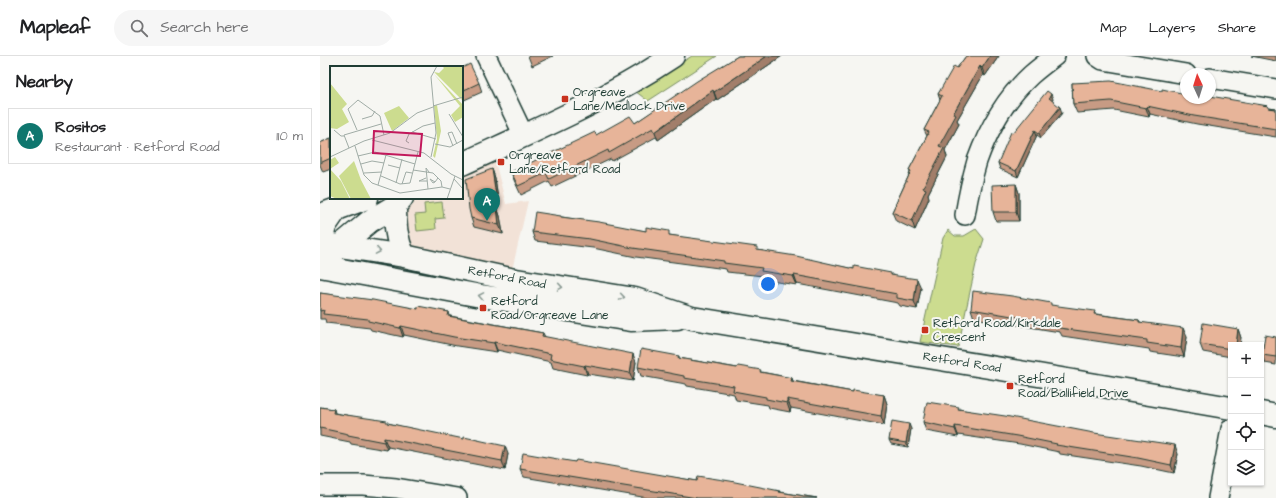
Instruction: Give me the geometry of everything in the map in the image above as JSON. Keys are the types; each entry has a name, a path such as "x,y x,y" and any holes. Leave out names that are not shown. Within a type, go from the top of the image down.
{"main road":[{"path":"463,164 524,136 605,96 647,73 673,56"},
{"path":"320,265 325,247 325,226 328,212 365,199"},
{"path":"325,247 399,202"},
{"path":"399,202 396,232 399,246 404,256"},
{"name":"Retford Road","path":"325,247 404,256 510,279 635,299 692,318 1038,374 1228,407"},
{"name":"Retford Road","path":"320,265 481,296 630,320 692,318"},
{"path":"1264,414 1276,416"}],"street":[{"path":"486,56 524,136"},
{"path":"964,215 977,161 998,115 1012,96 1030,76 1055,56"},
{"path":"1097,56 1103,60 1180,73"},
{"path":"1216,79 1276,89"},
{"path":"1218,498 1228,445"},
{"path":"320,485 363,485 396,488 457,498"}],"shaded area":[{"path":"492,150 506,204 528,201 510,279 404,256 402,199 463,199 463,164"}],"green space":[{"path":"692,56 717,56 648,101 635,91"},
{"path":"442,202 444,218 435,219 436,229 417,231 415,215 425,214 424,204"},
{"path":"976,229 984,239 976,264 958,347 920,342 943,238 948,230 955,236 964,236"}],"building":[{"path":"738,56 767,56 714,92 713,90 655,132 653,128 609,153 608,150 549,179 546,173 518,186 511,172 595,132 596,135 630,116 635,123 697,81"},
{"path":"966,56 990,56 982,68 980,66 953,114 956,115 939,146 944,148 923,188 926,189 912,221 892,212 911,171 909,170 929,132 924,130 942,96 938,94 954,66 957,68"},
{"path":"470,64 479,83 463,91 463,68"},
{"path":"1111,81 1162,91 1162,89 1180,93 1180,104 1216,104 1216,97 1268,106 1268,108 1276,109 1276,129 1111,101 1073,104 1072,83"},
{"path":"1047,91 1051,94 1049,98 1060,107 1039,133 1035,130 1016,171 998,163 1011,132 1013,133"},
{"path":"330,138 330,158 320,163 320,143"},
{"path":"492,169 496,196 479,204 497,207 499,225 471,218 469,209 466,179"},
{"path":"1016,184 1016,212 993,212 992,185"},
{"path":"535,212 646,231 646,227 669,231 669,235 757,247 757,250 796,256 854,269 854,266 891,273 891,275 917,279 914,301 897,298 897,294 794,275 761,271 762,268 724,263 724,261 633,248 590,239 532,232"},
{"path":"973,291 1012,296 1051,303 1051,305 1095,311 1094,314 1183,328 1181,348 1147,343 1147,340 1059,328 1059,324 971,309"},
{"path":"320,293 373,300 418,309 418,306 449,312 448,316 543,333 542,336 633,354 630,373 550,359 551,354 494,342 454,337 401,326 400,328 368,321 368,319 323,314 324,310 320,311"},
{"path":"1203,323 1238,329 1236,342 1228,342 1228,349 1200,344"},
{"path":"1265,335 1276,337 1276,357 1264,355"},
{"path":"641,349 679,356 678,358 737,368 738,366 761,370 760,372 792,378 791,381 853,392 853,390 884,395 881,416 787,399 787,403 766,399 766,397 733,391 734,386 684,378 684,376 638,367"},
{"path":"927,402 959,407 958,409 1005,416 1094,433 1175,445 1171,465 1138,458 1056,445 1057,444 1017,436 955,426 955,429 923,422"},
{"path":"320,407 334,409 333,413 387,421 387,423 505,446 502,461 384,438 384,442 320,428"},
{"path":"892,421 909,424 906,443 889,440"},
{"path":"523,453 575,462 576,460 697,481 698,476 817,498 697,498 520,469"}],"place":[{"name":"Orgreave Lane/Medlock Drive","path":"565,99"},
{"name":"Orgreave Lane/Retford Road","path":"501,162"},
{"name":"Rositos","path":"487,221"},
{"name":"Retford Road/Orgreave Lane","path":"483,308"},
{"name":"Retford Road/Kirkdale Crescent","path":"925,330"},
{"name":"Retford Road/Ballifield Drive","path":"1010,386"}]}
